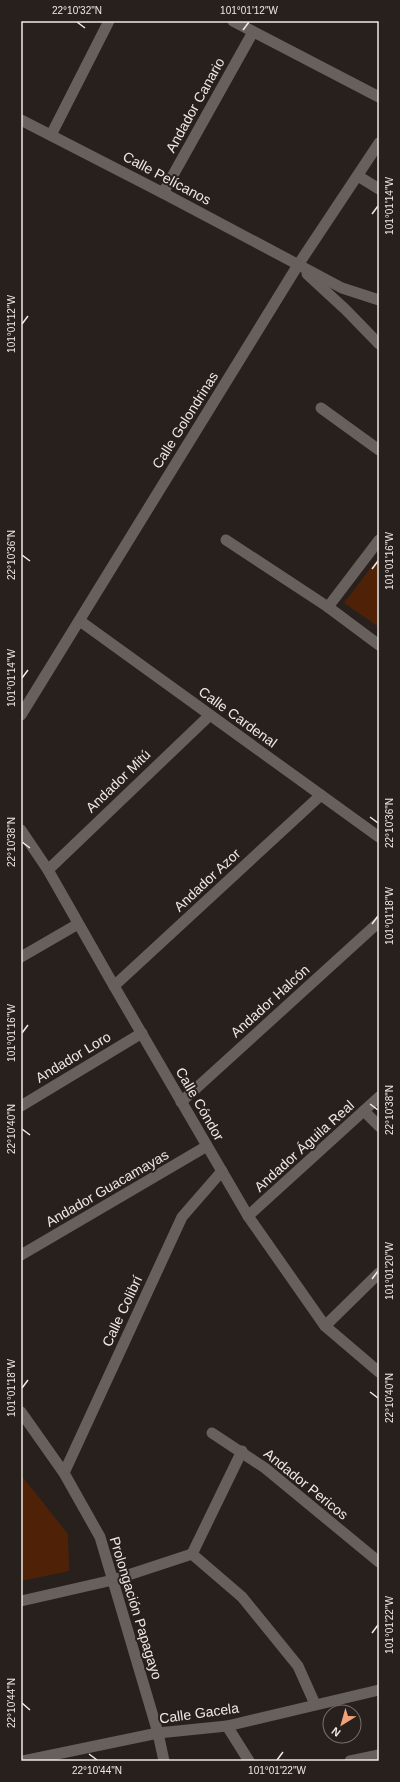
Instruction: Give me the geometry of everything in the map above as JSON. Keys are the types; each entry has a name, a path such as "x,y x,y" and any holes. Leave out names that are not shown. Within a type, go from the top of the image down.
{"street":[{"path":"51,135 109,21"},
{"path":"233,21 379,97"},
{"name":"Andador Canario","path":"164,193 253,32"},
{"name":"Calle Pelícanos","path":"21,120 164,193 298,265"},
{"name":"Calle Golondrinas","path":"21,715 298,265 379,143"},
{"path":"358,176 379,189"},
{"path":"298,265 342,288 379,300"},
{"path":"298,265 346,310 379,344"},
{"path":"321,408 379,450"},
{"path":"226,540 328,607 379,645"},
{"path":"328,607 379,540"},
{"name":"Calle Cardenal","path":"80,621 379,837"},
{"name":"Andador Mitú","path":"48,870 210,715"},
{"name":"Andador Azor","path":"114,986 322,795"},
{"name":"Calle Cóndor","path":"21,830 48,870 248,1216 325,1326 379,1372"},
{"name":"Andador Halcón","path":"181,1102 379,922"},
{"path":"21,958 78,924"},
{"name":"Andador Loro","path":"21,1106 142,1033"},
{"name":"Andador Águila Real","path":"248,1216 379,1098"},
{"path":"364,1111 379,1126"},
{"name":"Andador Guacamayas","path":"21,1254 207,1146"},
{"name":"Calle Colibrí","path":"64,1473 182,1217 222,1171"},
{"path":"325,1326 379,1273"},
{"name":"Prolongación Papagayo","path":"21,1412 24,1424 64,1473 100,1537 158,1733 164,1761"},
{"name":"Andador Pericos","path":"212,1433 265,1468 379,1562"},
{"path":"21,1601 113,1580 192,1554 242,1452"},
{"path":"192,1554 242,1597 298,1666 316,1704"},
{"name":"Calle Gacela","path":"23,1761 158,1733 227,1726 379,1690"},
{"path":"227,1726 249,1761"},
{"path":"350,1761 379,1755"}],"shaded area":[{"path":"379,557 379,627 344,603"},
{"path":"21,1475 68,1534 69,1571 21,1581"}]}
